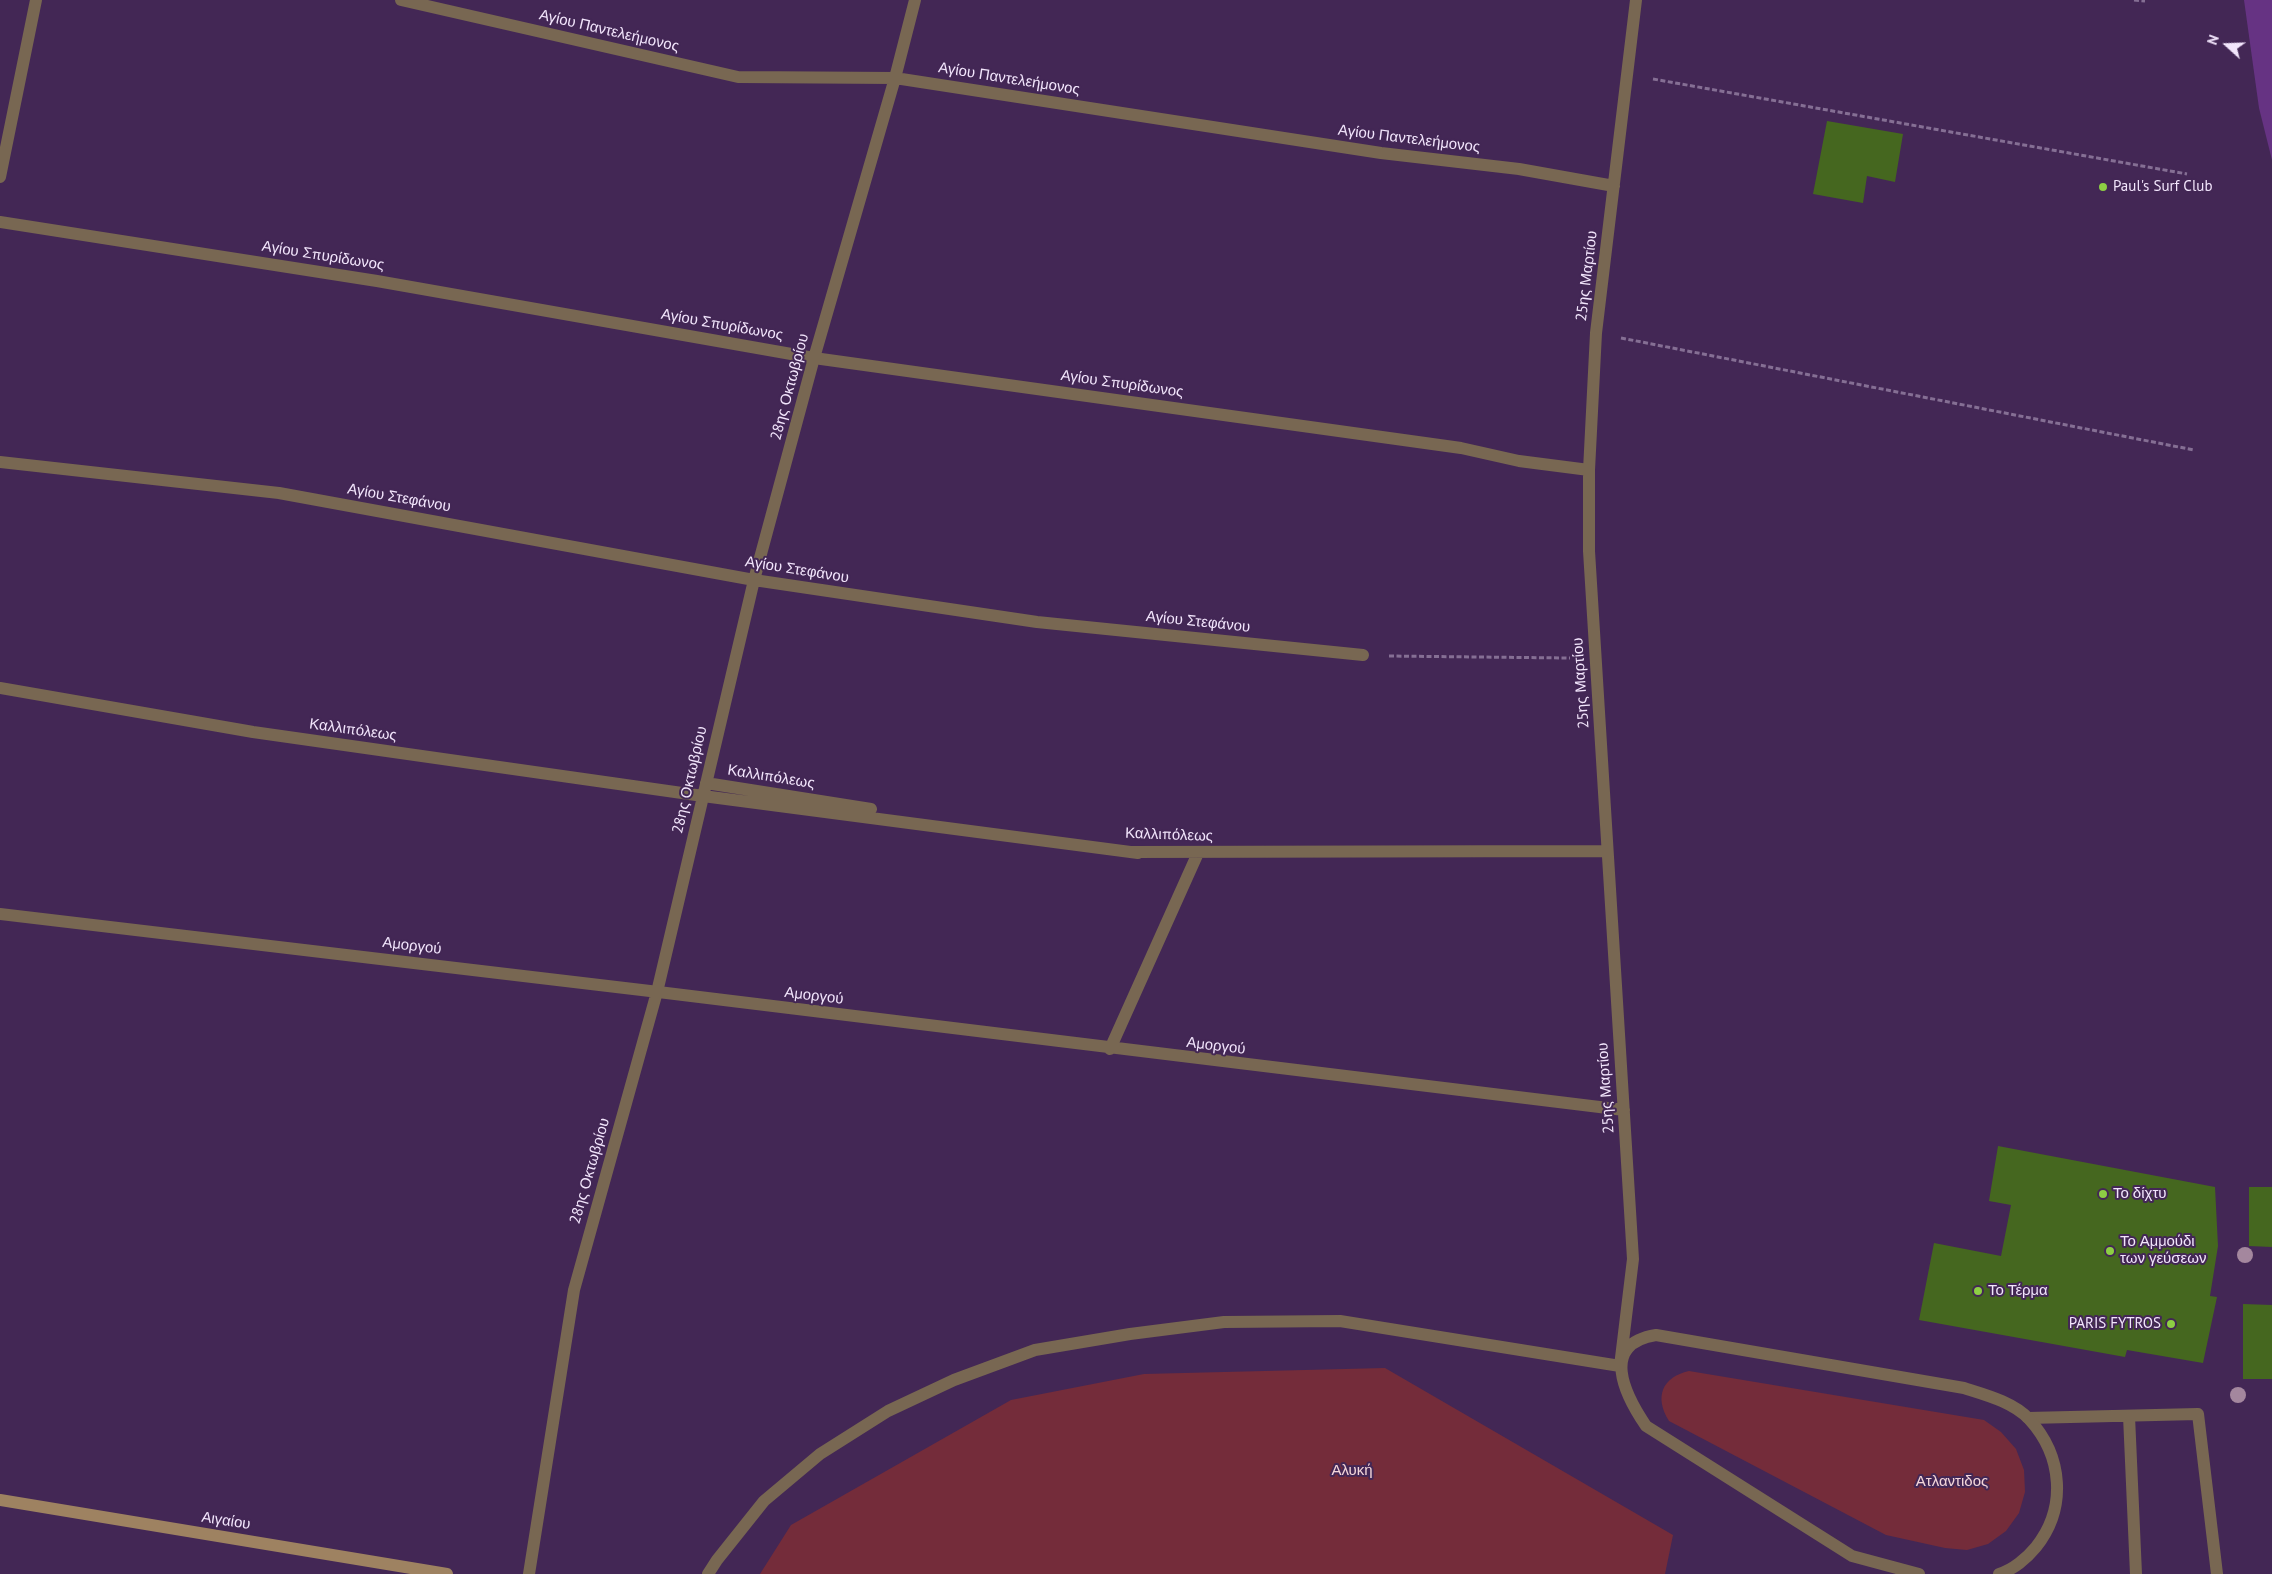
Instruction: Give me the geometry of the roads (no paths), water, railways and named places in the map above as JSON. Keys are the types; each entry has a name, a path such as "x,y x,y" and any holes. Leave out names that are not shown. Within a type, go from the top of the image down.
{"main road":[{"name":"Αιγαίου","path":"0,1500 447,1574"}],"street":[{"path":"0,177 36,0"},
{"name":"Αγίου Παντελεήμονος","path":"401,0 738,77 895,78 1381,153 1519,169 1614,186"},
{"name":"28ης Οκτωβρίου","path":"529,1574 574,1290 657,992 754,580 814,358 895,78 915,0"},
{"name":"25ης Μαρτίου","path":"1620,1366 1633,1259 1589,551 1589,470 1596,333 1636,0"},
{"name":"Αγίου Σπυρίδωνος","path":"0,222 378,281 814,358 1461,448 1519,461 1589,470"},
{"name":"Αγίου Στεφάνου","path":"0,462 279,493 754,580 1037,622 1363,656"},
{"name":"Καλλιπόλεως","path":"0,688 253,732 703,796 1138,853 1607,851"},
{"name":"Καλλιπόλεως","path":"706,783 1138,853"},
{"path":"1110,1050 1198,852"},
{"name":"Αμοργού","path":"0,914 657,992 1110,1050 1624,1110"},
{"path":"708,1574 764,1501 820,1454 888,1412 954,1380 1035,1350 1130,1334 1224,1322 1340,1321 1620,1366"},
{"path":"1920,1574 1852,1556 1646,1426 1631,1404 1625,1388 1620,1366 1627,1352 1644,1337 1656,1335 1964,1388 2000,1400 2028,1418 2047,1443 2058,1474 2056,1506 2046,1534 2028,1557 2003,1574"},
{"path":"2028,1418 2198,1414 2217,1574"},
{"path":"2129,1416 2136,1574"}],"place":[{"name":"Paul's Surf Club","path":"2103,187"},
{"name":"Το δίχτυ","path":"2103,1194"},
{"name":"Το Αμμούδι των γεύσεων","path":"2110,1251"},
{"name":"Το Τέρμα","path":"1978,1291"},
{"name":"PARIS FYTROS","path":"2171,1324"}],"park label":[{"name":"Αλυκή","path":"1352,1471"},
{"name":"Ατλαντιδος","path":"1952,1482"}]}
